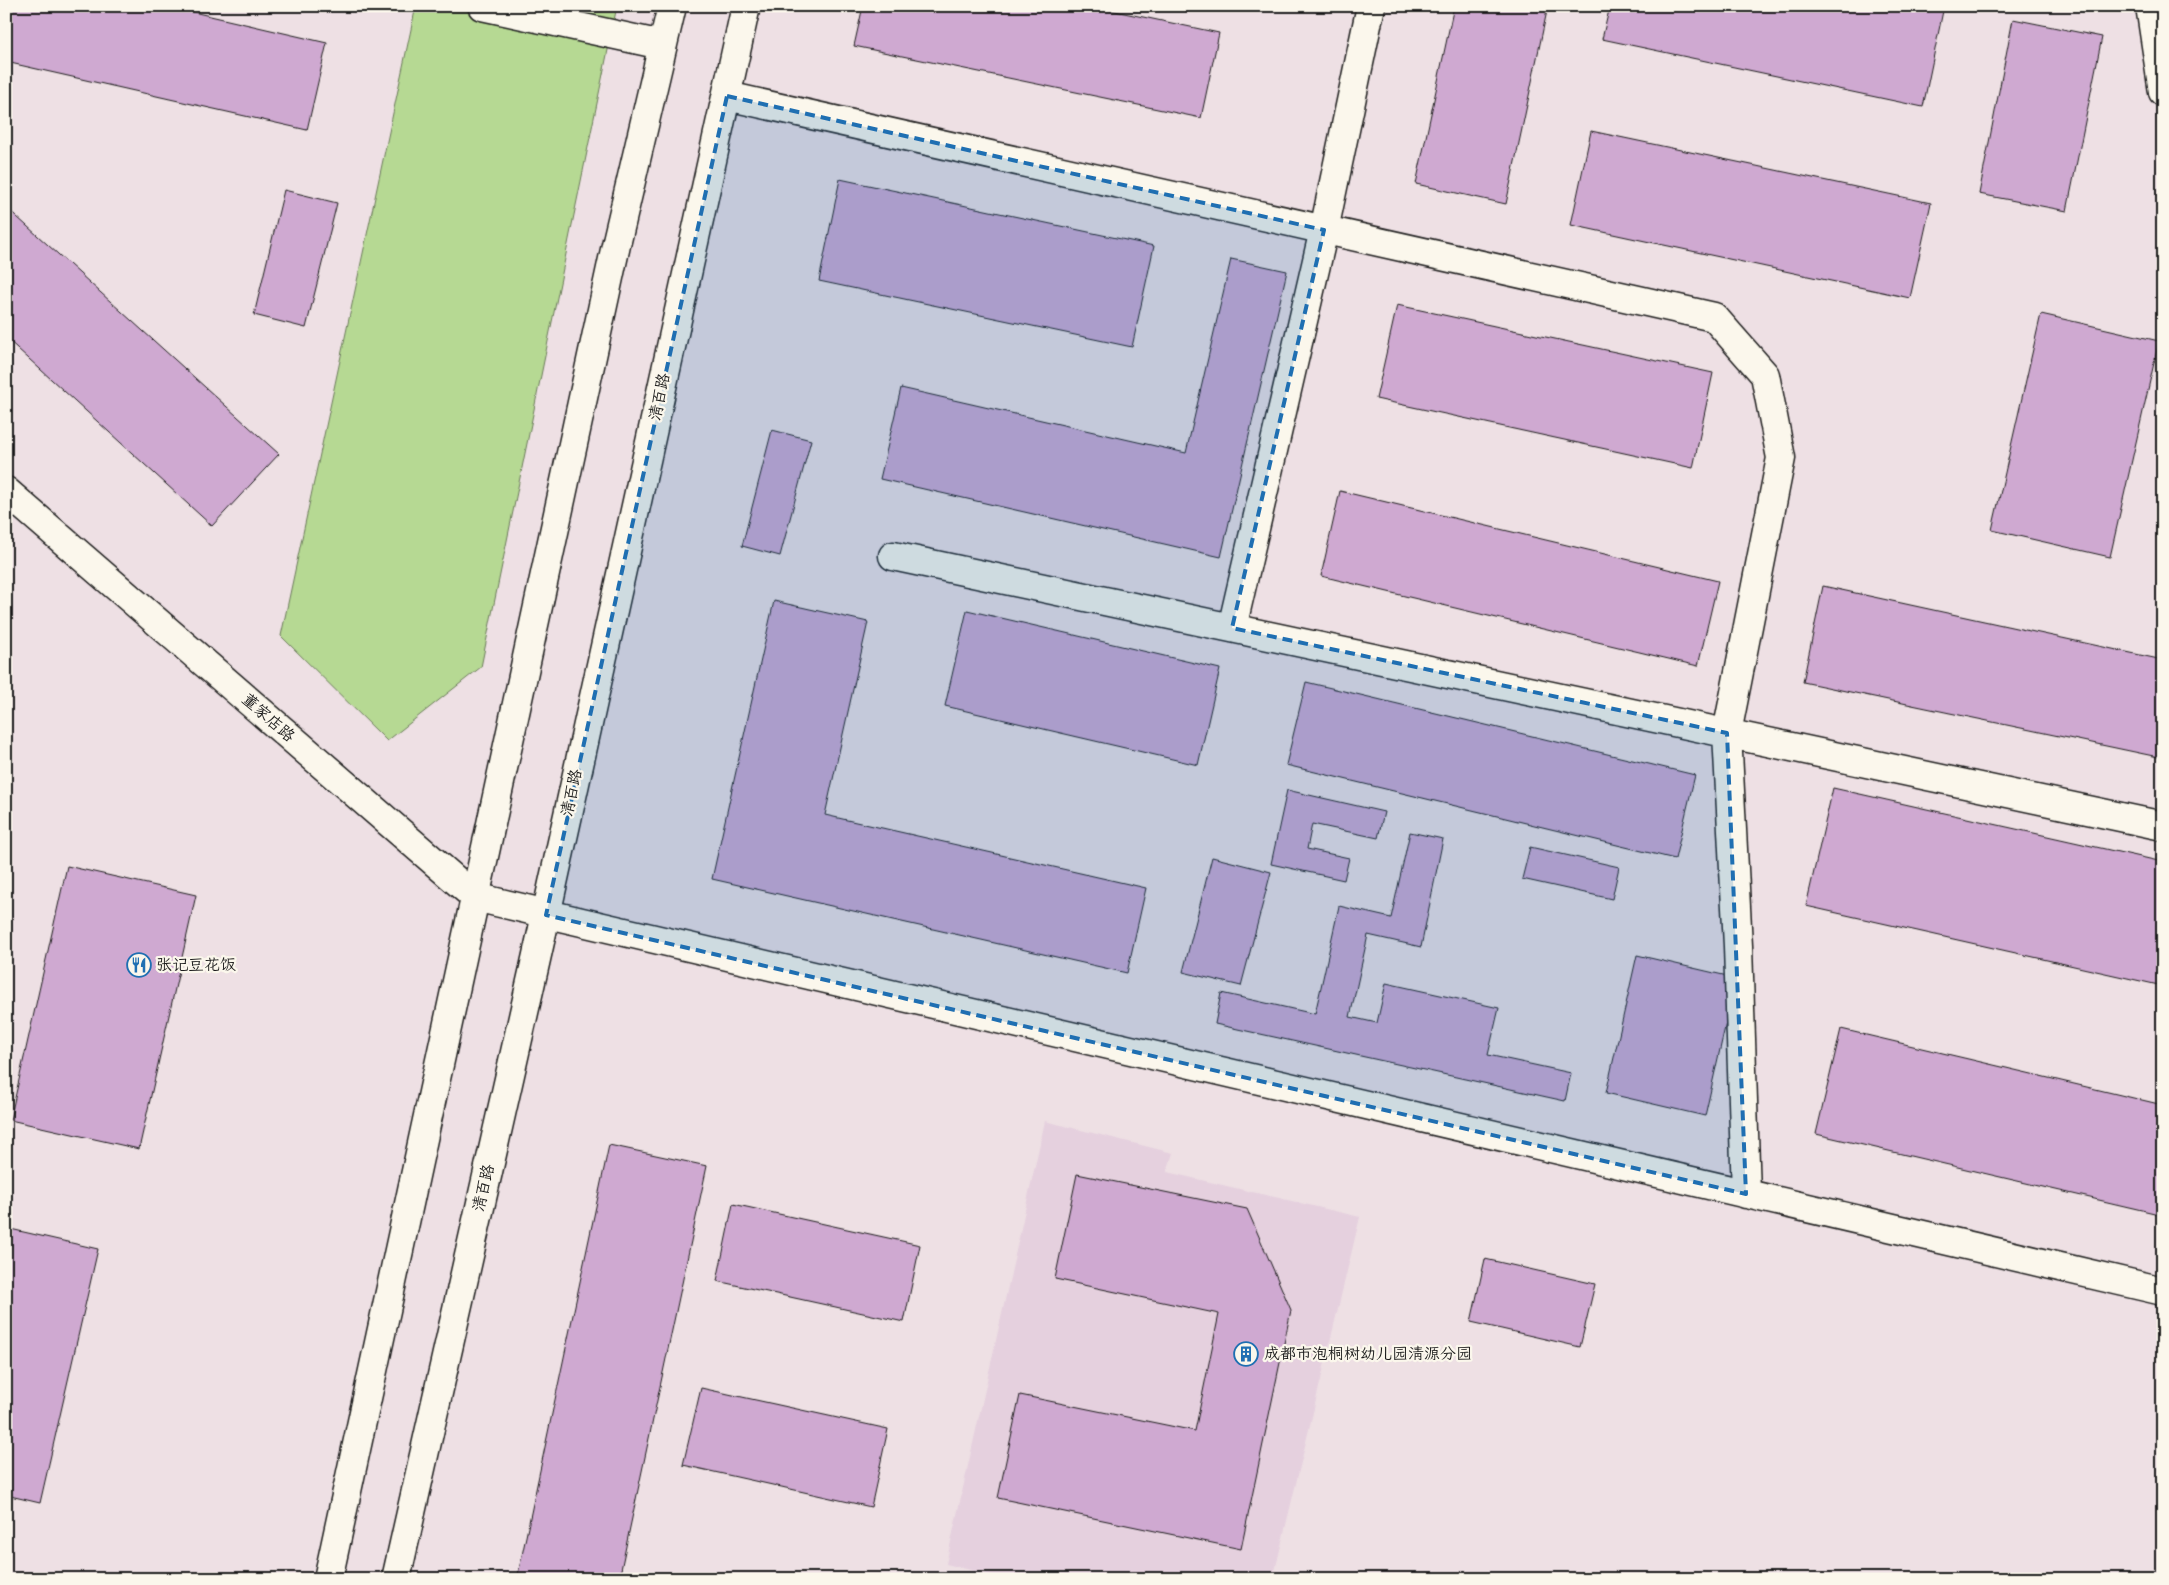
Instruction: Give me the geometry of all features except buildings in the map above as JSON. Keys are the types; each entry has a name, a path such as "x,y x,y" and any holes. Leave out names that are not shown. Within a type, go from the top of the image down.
{"street":[{"path":"482,6 662,45"},
{"path":"328,1579 616,245 672,6"},
{"name":"清百路","path":"396,1579 546,914 746,6"},
{"path":"1232,628 1324,230 1371,6"},
{"path":"2150,6 2163,92"},
{"path":"726,96 1714,317 1765,376 1781,458 1727,734 1738,946 1746,1194"},
{"name":"董家店路","path":"6,491 475,897 2163,1291"},
{"path":"893,556 2163,826"}],"highlighted area":[{"path":"727,96 1324,230 1232,628 1727,733 1746,1194 546,915"}],"shaded area":[{"path":"1045,1121 1173,1153 1167,1172 1360,1217 1273,1579 1008,1579 946,1564"}],"green space":[{"path":"416,6 617,6 481,667 387,741 281,636"}],"place":[{"name":"张记豆花饭","path":"139,965"},
{"name":"成都市泡桐树幼儿园清源分园","path":"1246,1354"}]}
